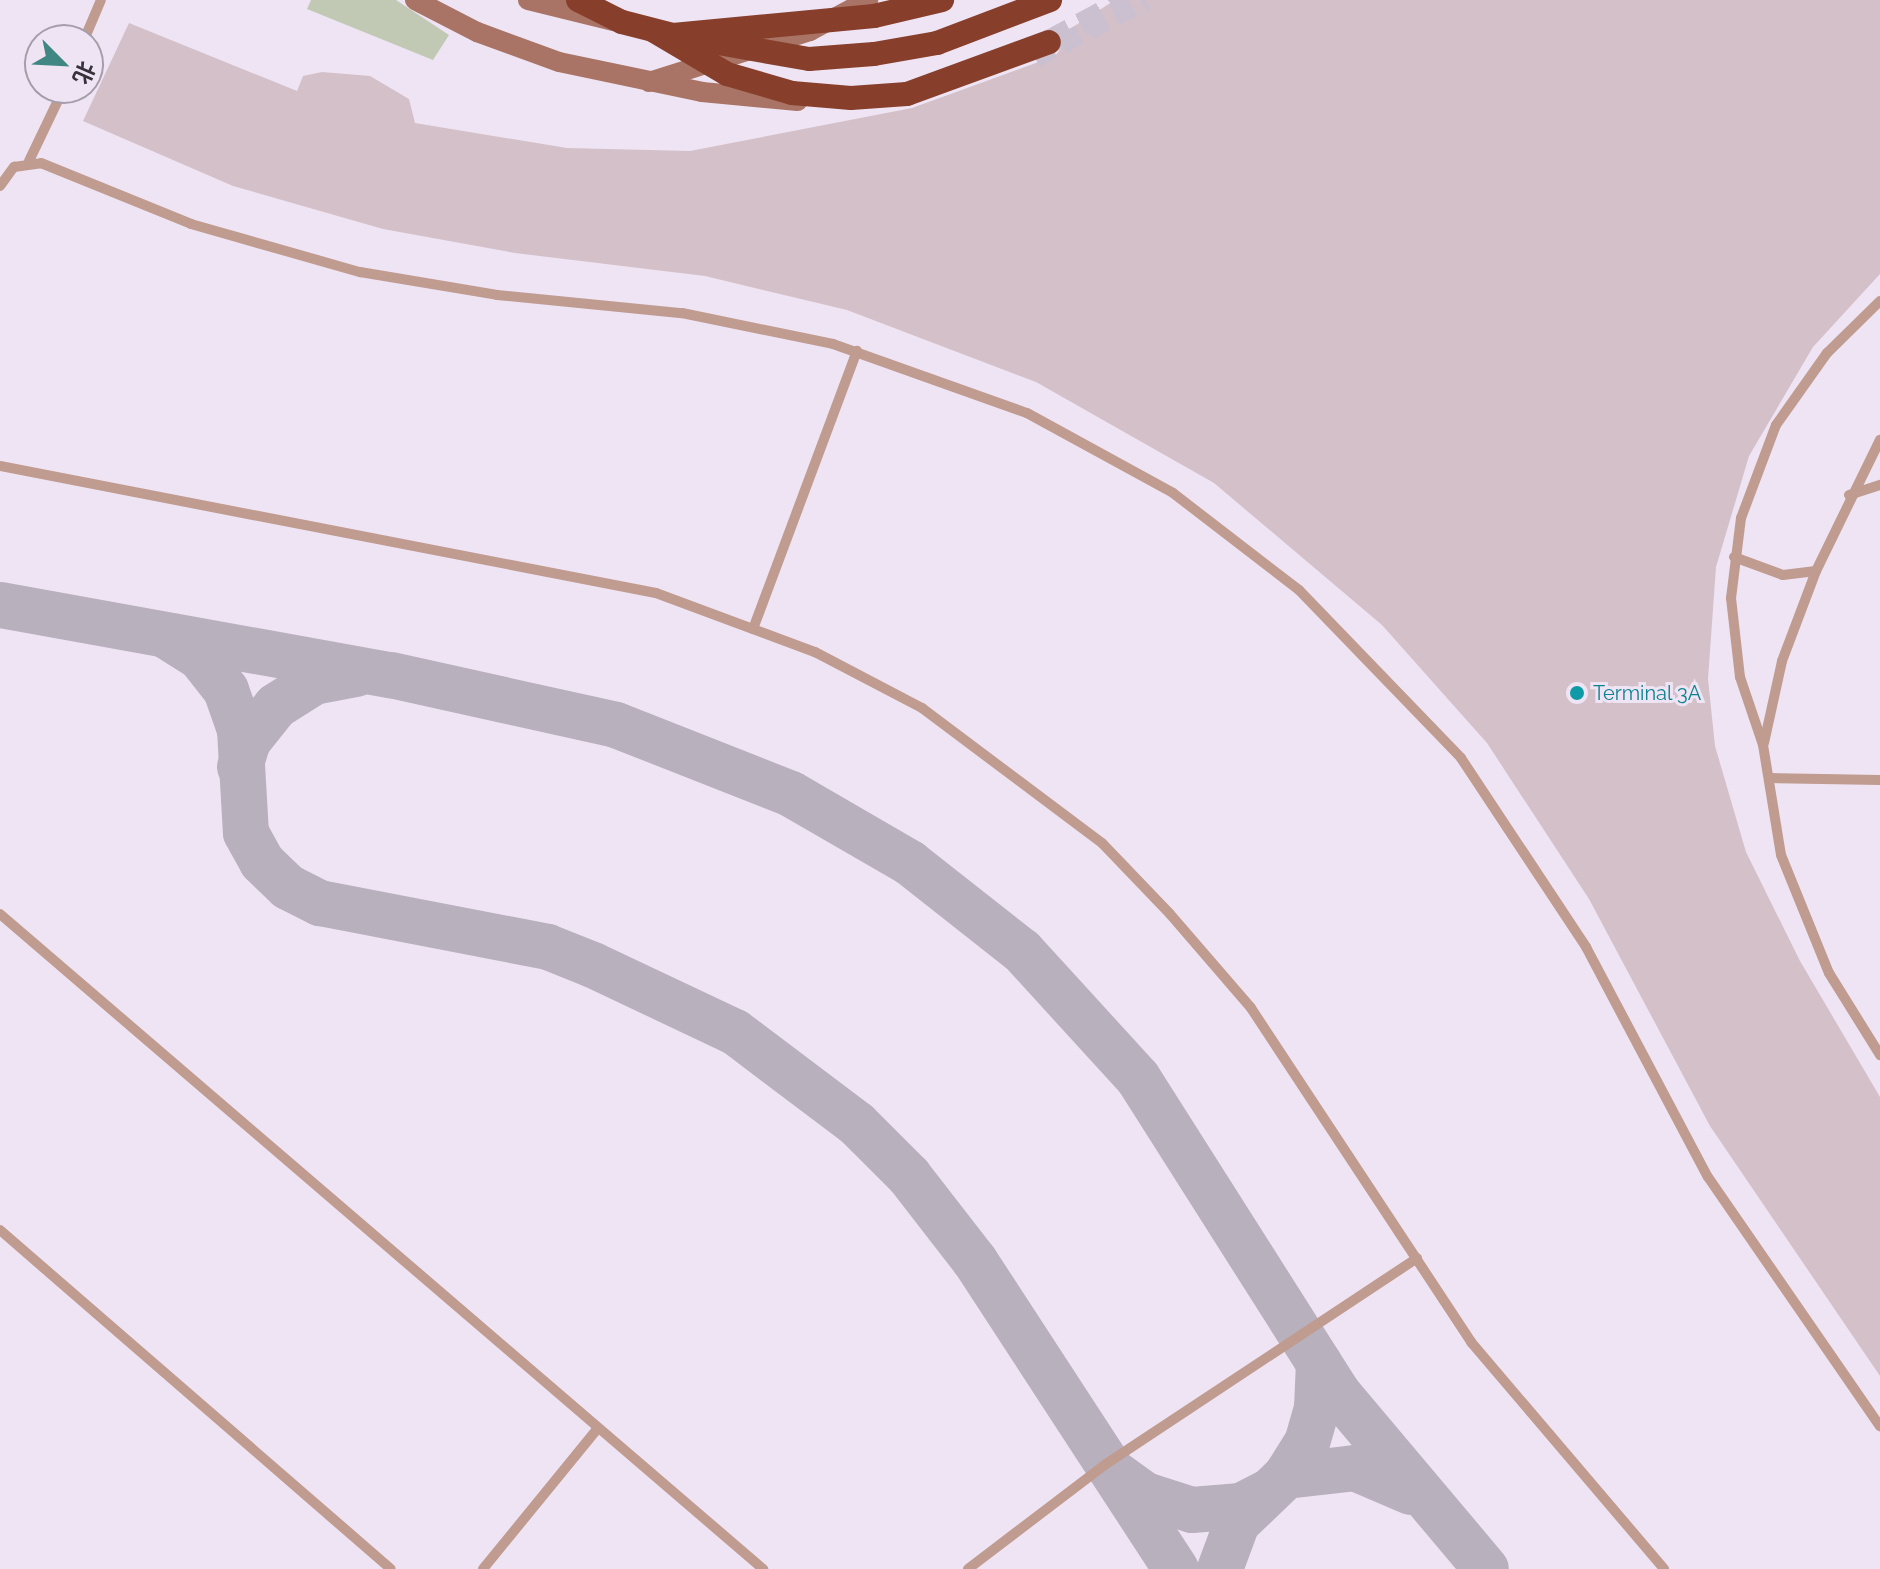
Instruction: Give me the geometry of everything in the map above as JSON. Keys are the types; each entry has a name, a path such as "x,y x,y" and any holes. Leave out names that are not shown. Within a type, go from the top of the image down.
{"highway":[{"path":"578,0 622,22 664,33 809,59 874,54 937,43 1050,0"},
{"path":"664,33 874,16 942,0"},
{"path":"664,33 727,74 792,93 851,98 907,94 1049,42"}],"main road":[{"path":"415,0 517,50 649,82 759,99 859,104 971,82"},
{"path":"528,0 560,13 622,22"},
{"path":"649,82 810,31 868,1"}],"lane":[{"path":"91,24 101,0"},
{"path":"0,186 14,167 29,161 56,104"},
{"path":"29,161 222,235 360,272 497,295 682,313 857,351 1027,413 1173,493 1268,563 1394,682 1461,758 1544,877 1708,1177 1880,1426"},
{"path":"1880,301 1827,353 1776,425 1741,518 1734,557 1733,637 1763,745 1781,855 1829,973 1880,1055"},
{"path":"753,629 857,351"},
{"path":"1763,745 1778,675 1816,571 1848,497 1880,440"},
{"path":"0,466 656,593 815,652 922,708 1102,843 1251,1008 1471,1342 1664,1569"},
{"path":"1848,497 1880,485"},
{"path":"1734,557 1783,575 1816,571"},
{"path":"1769,778 1880,780"},
{"path":"0,914 763,1569"},
{"path":"0,1230 391,1569"},
{"path":"968,1569 1106,1464 1417,1258"},
{"path":"483,1569 597,1429"}],"green space":[{"path":"311,0 396,0 449,35 433,60 307,9"}],"building":[{"name":"Terminal 3A","path":"1115,0 1880,0 1880,274 1813,347 1749,456 1716,567 1708,679 1715,746 1746,852 1800,961 1880,1097 1880,1376 1710,1126 1589,899 1487,743 1382,625 1214,483 1036,382 847,310 705,276 515,253 383,229 233,186 83,121 91,104 104,104 104,76 129,23 297,91 303,76 322,72 370,76 409,99 415,123 567,148 690,151 912,108 1055,56 1064,45 1062,34"}],"taxiway":[{"path":"0,605 391,675 616,725 791,794 910,863 1022,951 1138,1078 1337,1392 1486,1569"},
{"path":"168,637 200,657 226,690 240,730 246,833 262,862 288,887 320,903 548,947 593,965 735,1032 857,1124 909,1176 975,1261 1176,1569"},
{"path":"240,767 248,741 276,706 314,682 356,674"},
{"path":"1220,1569 1237,1523 1286,1476 1307,1443 1317,1408 1319,1363"},
{"path":"1286,1476 1355,1468 1411,1492"},
{"path":"1116,1474 1145,1495 1192,1510 1241,1506 1267,1493"}],"tunnel":[{"path":"1049,42 1127,0"},
{"path":"1035,58 1146,0"}],"place":[{"name":"Terminal 3A","path":"1577,693"}]}
